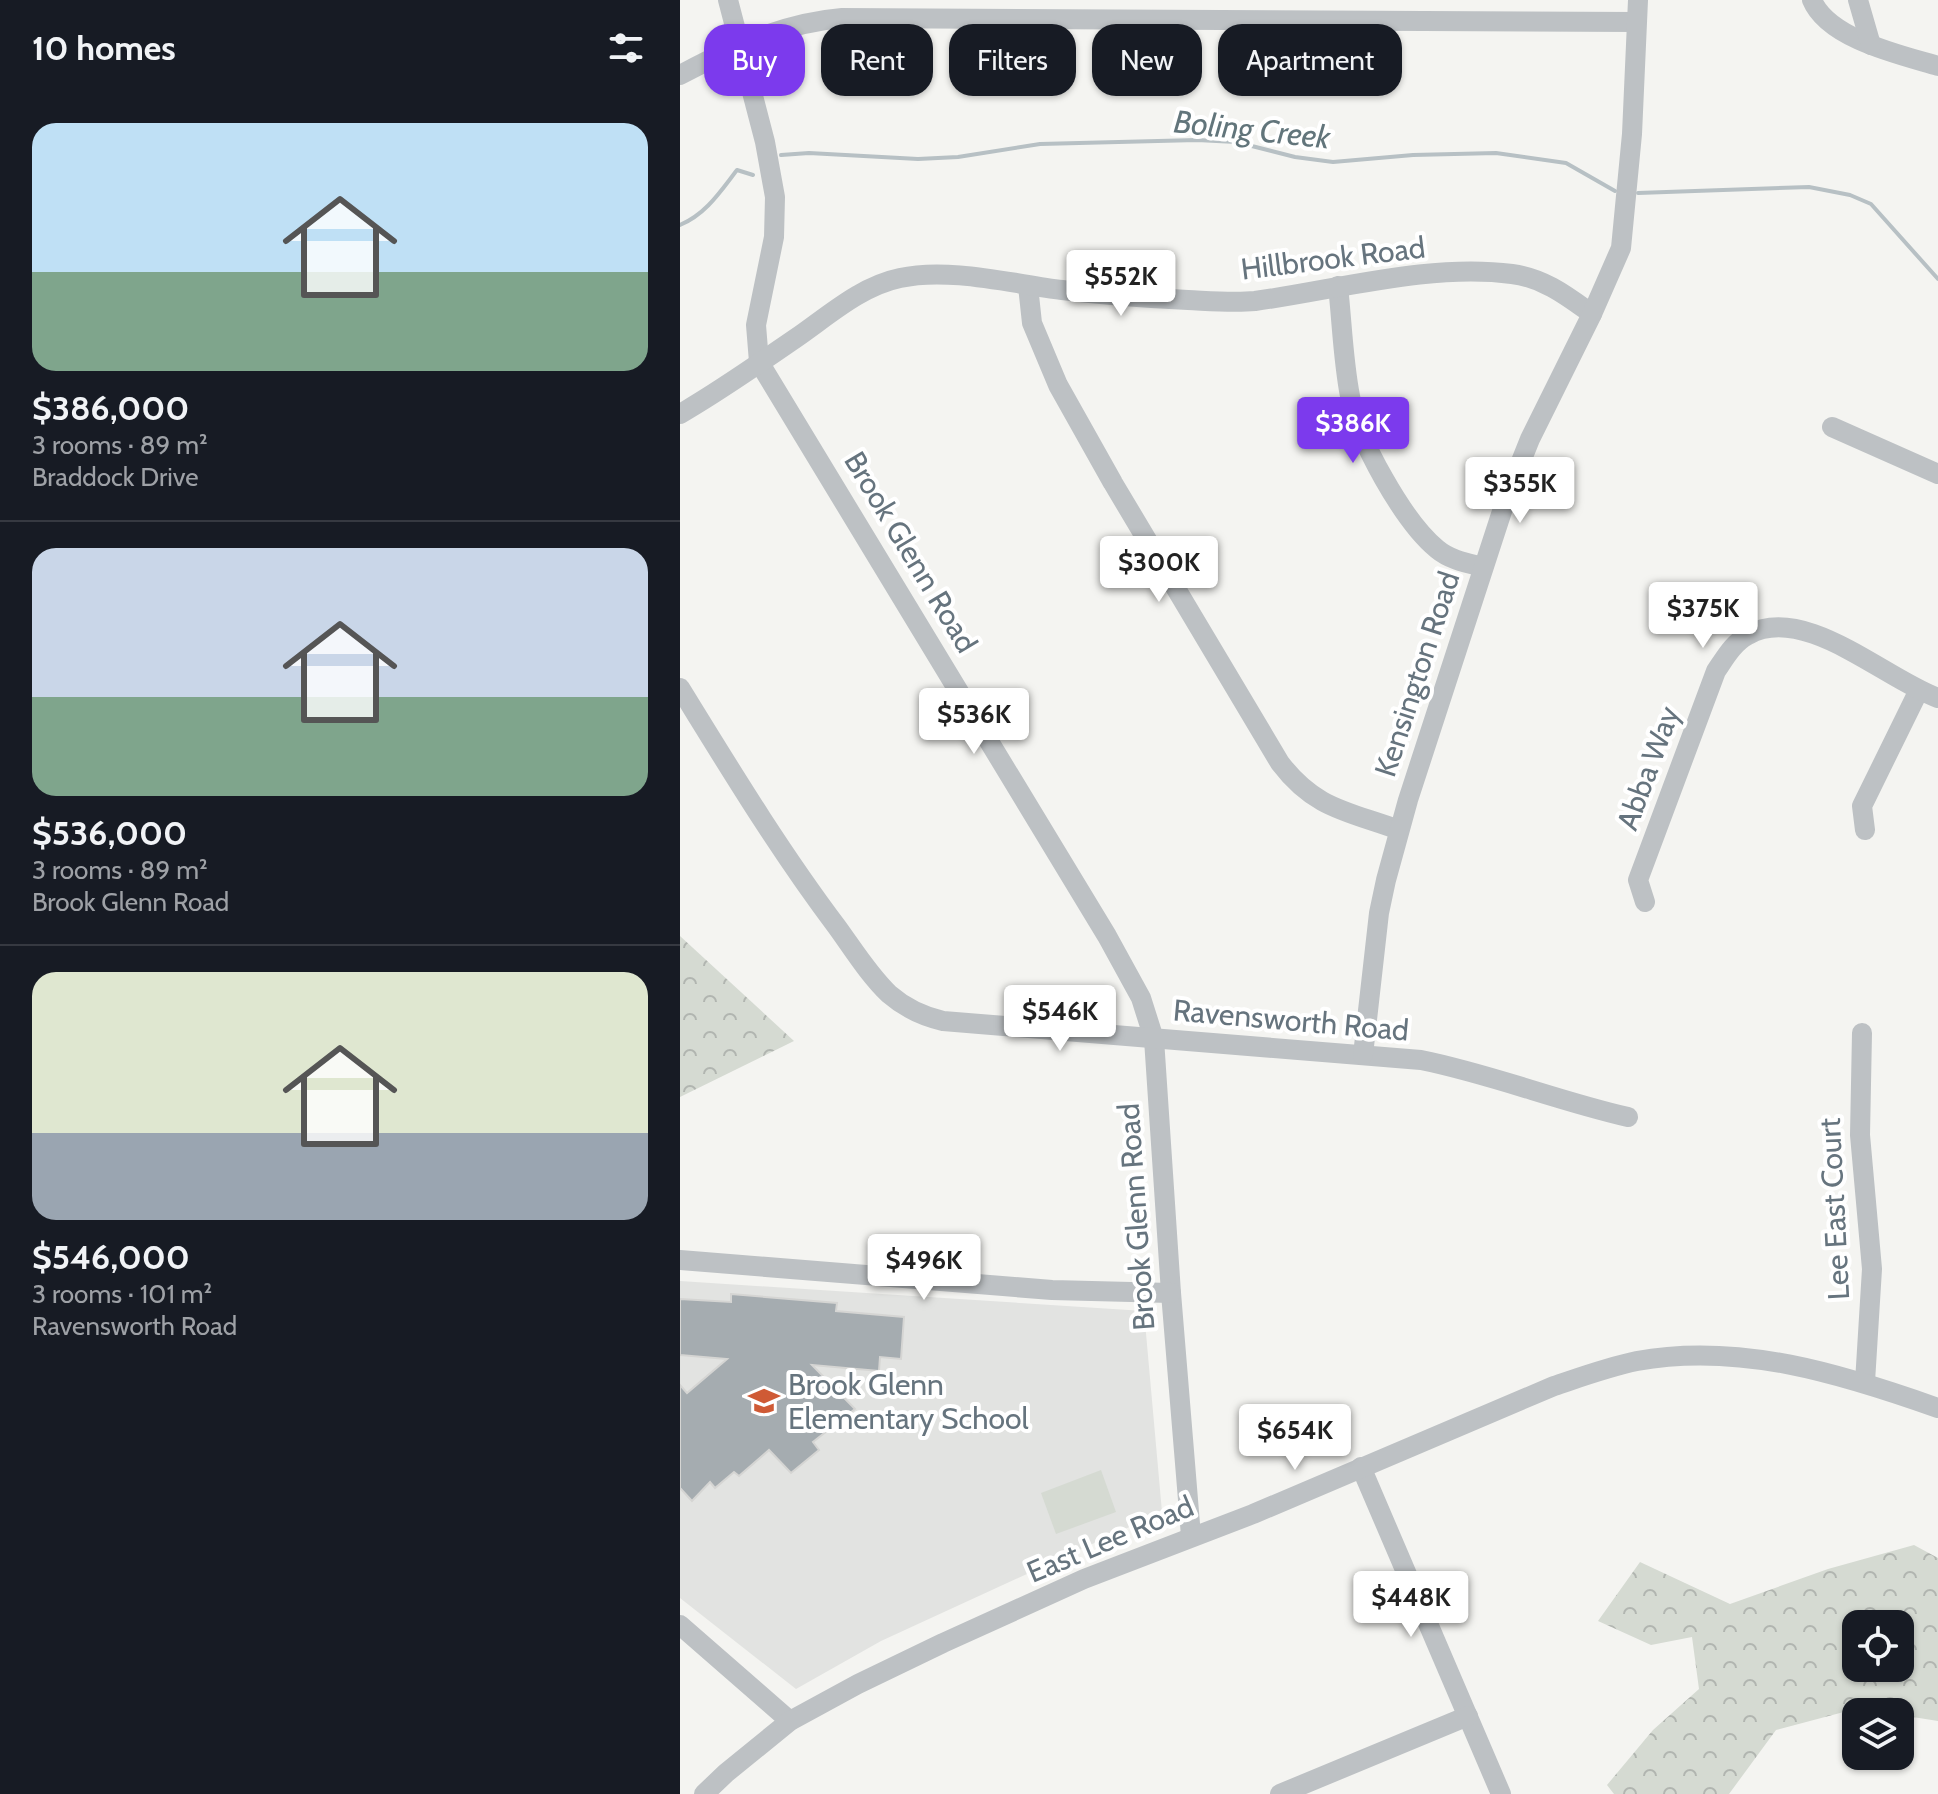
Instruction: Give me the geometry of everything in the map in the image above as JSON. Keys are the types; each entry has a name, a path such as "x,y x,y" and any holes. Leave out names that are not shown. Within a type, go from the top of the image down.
{"street":[{"name":"Brook Glenn Road","path":"728,0 735,24"},
{"name":"Kensington Road","path":"1363,1055 1379,913 1399,830 1506,499 1530,439 1615,264 1624,234 1638,0"},
{"path":"1812,0 1817,12 1871,45 1938,66"},
{"path":"1858,0 1871,45"},
{"path":"802,24 842,18 1636,22"},
{"path":"680,75 704,63"},
{"name":"Brook Glenn Road","path":"753,96 775,197 774,237 756,325 759,362 1107,936 1141,998 1154,1039 1191,1536"},
{"name":"Hillbrook Road","path":"680,414 854,298 890,280 910,276 945,276 1135,297 1223,302 1251,301 1338,286 1454,273 1510,274 1550,285 1592,314"},
{"path":"1028,286 1032,323 1058,385 1280,763 1296,785 1310,796 1342,811 1399,830"},
{"path":"1338,286 1350,397 1365,441 1422,536 1440,552 1461,562 1483,567"},
{"path":"1832,427 1938,474"},
{"name":"Abba Way","path":"1645,902 1638,880 1716,671 1731,647 1749,634 1796,627 1929,694"},
{"name":"Ravensworth Road","path":"680,688 798,875 881,986 923,1016 943,1021 1363,1055 1452,1066 1628,1117"},
{"path":"1865,830 1862,806 1929,694"},
{"name":"Lee East Court","path":"1862,1033 1860,1135 1872,1269 1865,1382"},
{"path":"680,1260 1052,1290 1171,1293"},
{"name":"East Lee Road","path":"704,1794 790,1721 943,1643 1084,1579 1253,1514 1598,1370 1636,1361 1689,1356 1747,1359 1833,1373 1938,1408"},
{"path":"1361,1467 1501,1794"},
{"path":"680,1625 790,1721"},
{"path":"1280,1794 1468,1716"}],"shaded area":[{"path":"680,1281 1144,1311 1162,1512 881,1641 796,1689 680,1598"}],"green space":[{"path":"680,936 794,1041 680,1097"},
{"path":"1101,1470 1116,1512 1056,1534 1041,1493"},
{"path":"1914,1545 1938,1558 1938,1721 1914,1717 1914,1698 1842,1698 1842,1712 1776,1730 1729,1794 1614,1794 1607,1785 1653,1730 1699,1689 1692,1637 1651,1645 1598,1621 1640,1562 1730,1604 1828,1569"}],"building":[{"name":"Brook Glenn Elementary School","path":"731,1294 837,1303 836,1311 904,1317 901,1359 880,1357 879,1371 812,1365 855,1409 813,1442 819,1450 791,1473 769,1450 739,1476 734,1472 715,1488 710,1482 692,1501 680,1488 680,1385 687,1393 727,1359 680,1355 680,1299 731,1302"}],"waterway":[{"name":"Boling Creek","path":"781,155 809,153 918,159 958,157 1040,144 1197,140 1236,142 1295,157 1333,162 1413,155 1496,153 1566,163 1615,191"},
{"name":"Boling Creek","path":"680,225 705,209 737,170 753,175"},
{"name":"Boling Creek","path":"1638,193 1809,187 1850,195 1871,204 1938,279"}],"place":[{"name":"Brook Glenn Elementary School","path":"764,1401"}]}
